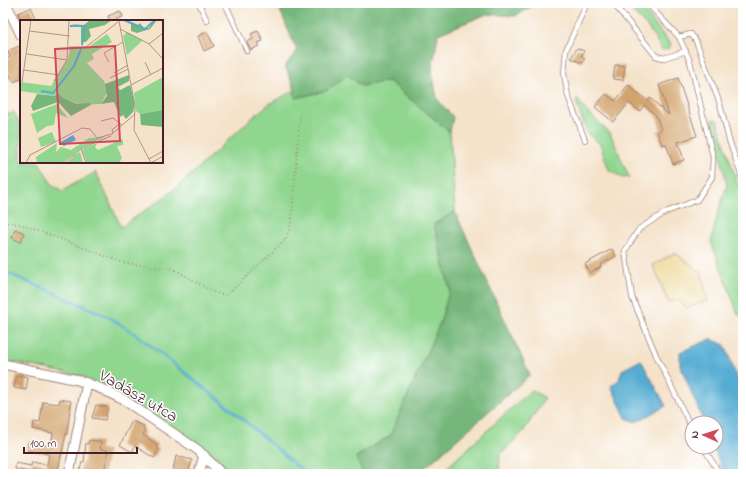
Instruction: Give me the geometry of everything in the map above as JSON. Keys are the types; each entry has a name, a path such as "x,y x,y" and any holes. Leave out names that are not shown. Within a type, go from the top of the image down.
{"street":[{"path":"6,3 20,33"},
{"name":"Vadász utca","path":"3,364 87,383 124,400 198,450 222,474"},
{"path":"69,474 87,383"},
{"path":"199,474 204,455"}],"lane":[{"path":"199,3 208,21"},
{"path":"225,3 247,51"},
{"path":"585,140 568,96 564,74 566,50 587,3"},
{"path":"613,3 656,56 664,58 686,50"},
{"path":"647,3 679,37 686,50 713,157 712,178 697,200 666,212 639,229 625,251 632,297 656,355 685,415"},
{"path":"679,37 691,34 696,40 720,104 729,140 743,180"},
{"path":"708,455 720,474"}],"path":[{"path":"3,222 20,224 124,263 174,269 215,293 225,295 285,240 290,231 300,115"}],"green space":[{"path":"277,3 538,3 515,16 487,14 438,34 432,71 437,99 453,117 450,132 389,81 362,86 347,75 326,91 295,98 295,90 285,66 297,51"},
{"path":"624,3 638,3 671,45 668,49 662,50 649,29"},
{"path":"347,75 362,86 389,81 450,132 455,212 434,224 450,289 440,323 390,436 356,457 363,474 230,474 201,448 80,376 3,360 3,102 8,115 14,112 20,125 20,163 40,163 51,183 62,191 96,172 121,227 182,183 269,104 295,90 295,98 326,91"},
{"path":"577,98 585,110 610,133 629,177 623,178 609,170 600,144 587,133 576,102"},
{"path":"712,119 717,120 743,201 743,317 738,314 711,242 718,212 727,185"},
{"path":"455,212 530,375 420,472 420,474 363,474 356,457 390,436 440,323 450,289 434,224"},
{"path":"531,390 545,398 523,432 500,455 499,474 440,474"}],"sand":[{"path":"675,253 701,272 708,301 687,308 678,300 668,302 653,265"}],"water":[{"path":"711,339 725,345 743,395 743,474 724,474 716,455 724,455 724,415 701,415 680,365 680,352"},
{"path":"641,360 666,406 636,422 626,418 611,386 619,380 622,370"}],"building":[{"path":"31,8 37,20 22,20 18,13"},
{"path":"120,11 123,16 116,20 110,20 108,16"},
{"path":"258,31 263,41 258,43 259,46 251,50 247,42 253,39 251,34"},
{"path":"207,32 214,46 204,51 198,36"},
{"path":"19,46 20,48 20,79 13,82 7,67 3,69 3,60 10,57 8,51"},
{"path":"577,48 584,51 581,56 585,58 582,63 571,58"},
{"path":"615,65 625,66 623,80 613,79"},
{"path":"678,78 697,136 678,142 684,160 673,164 666,144 662,145 657,131 661,130 656,115 644,105 640,111 629,103 613,122 595,107 606,94 615,101 628,85 648,101 650,98 669,115 659,85"},
{"path":"15,229 24,233 21,242 12,238"},
{"path":"612,249 616,256 600,265 601,267 590,273 585,264"},
{"path":"17,375 28,377 26,390 14,388"},
{"path":"60,399 71,401 67,434 57,474 31,474 30,472 15,469 16,463 31,466 32,462 47,465 49,454 27,450 29,442 51,446 53,433 33,429 34,422 40,423 43,402 59,404"},
{"path":"96,405 108,407 105,420 92,418"},
{"path":"132,421 144,426 143,429 145,431 143,435 158,445 156,447 159,449 154,458 135,446 132,452 120,445"},
{"path":"89,440 101,442 100,449 108,450 104,474 79,474 82,462 84,462 86,443 88,444"},
{"path":"176,456 192,460 188,474 173,470"}],"waterway":[{"path":"3,271 107,316 137,335 231,409 306,474"}]}
